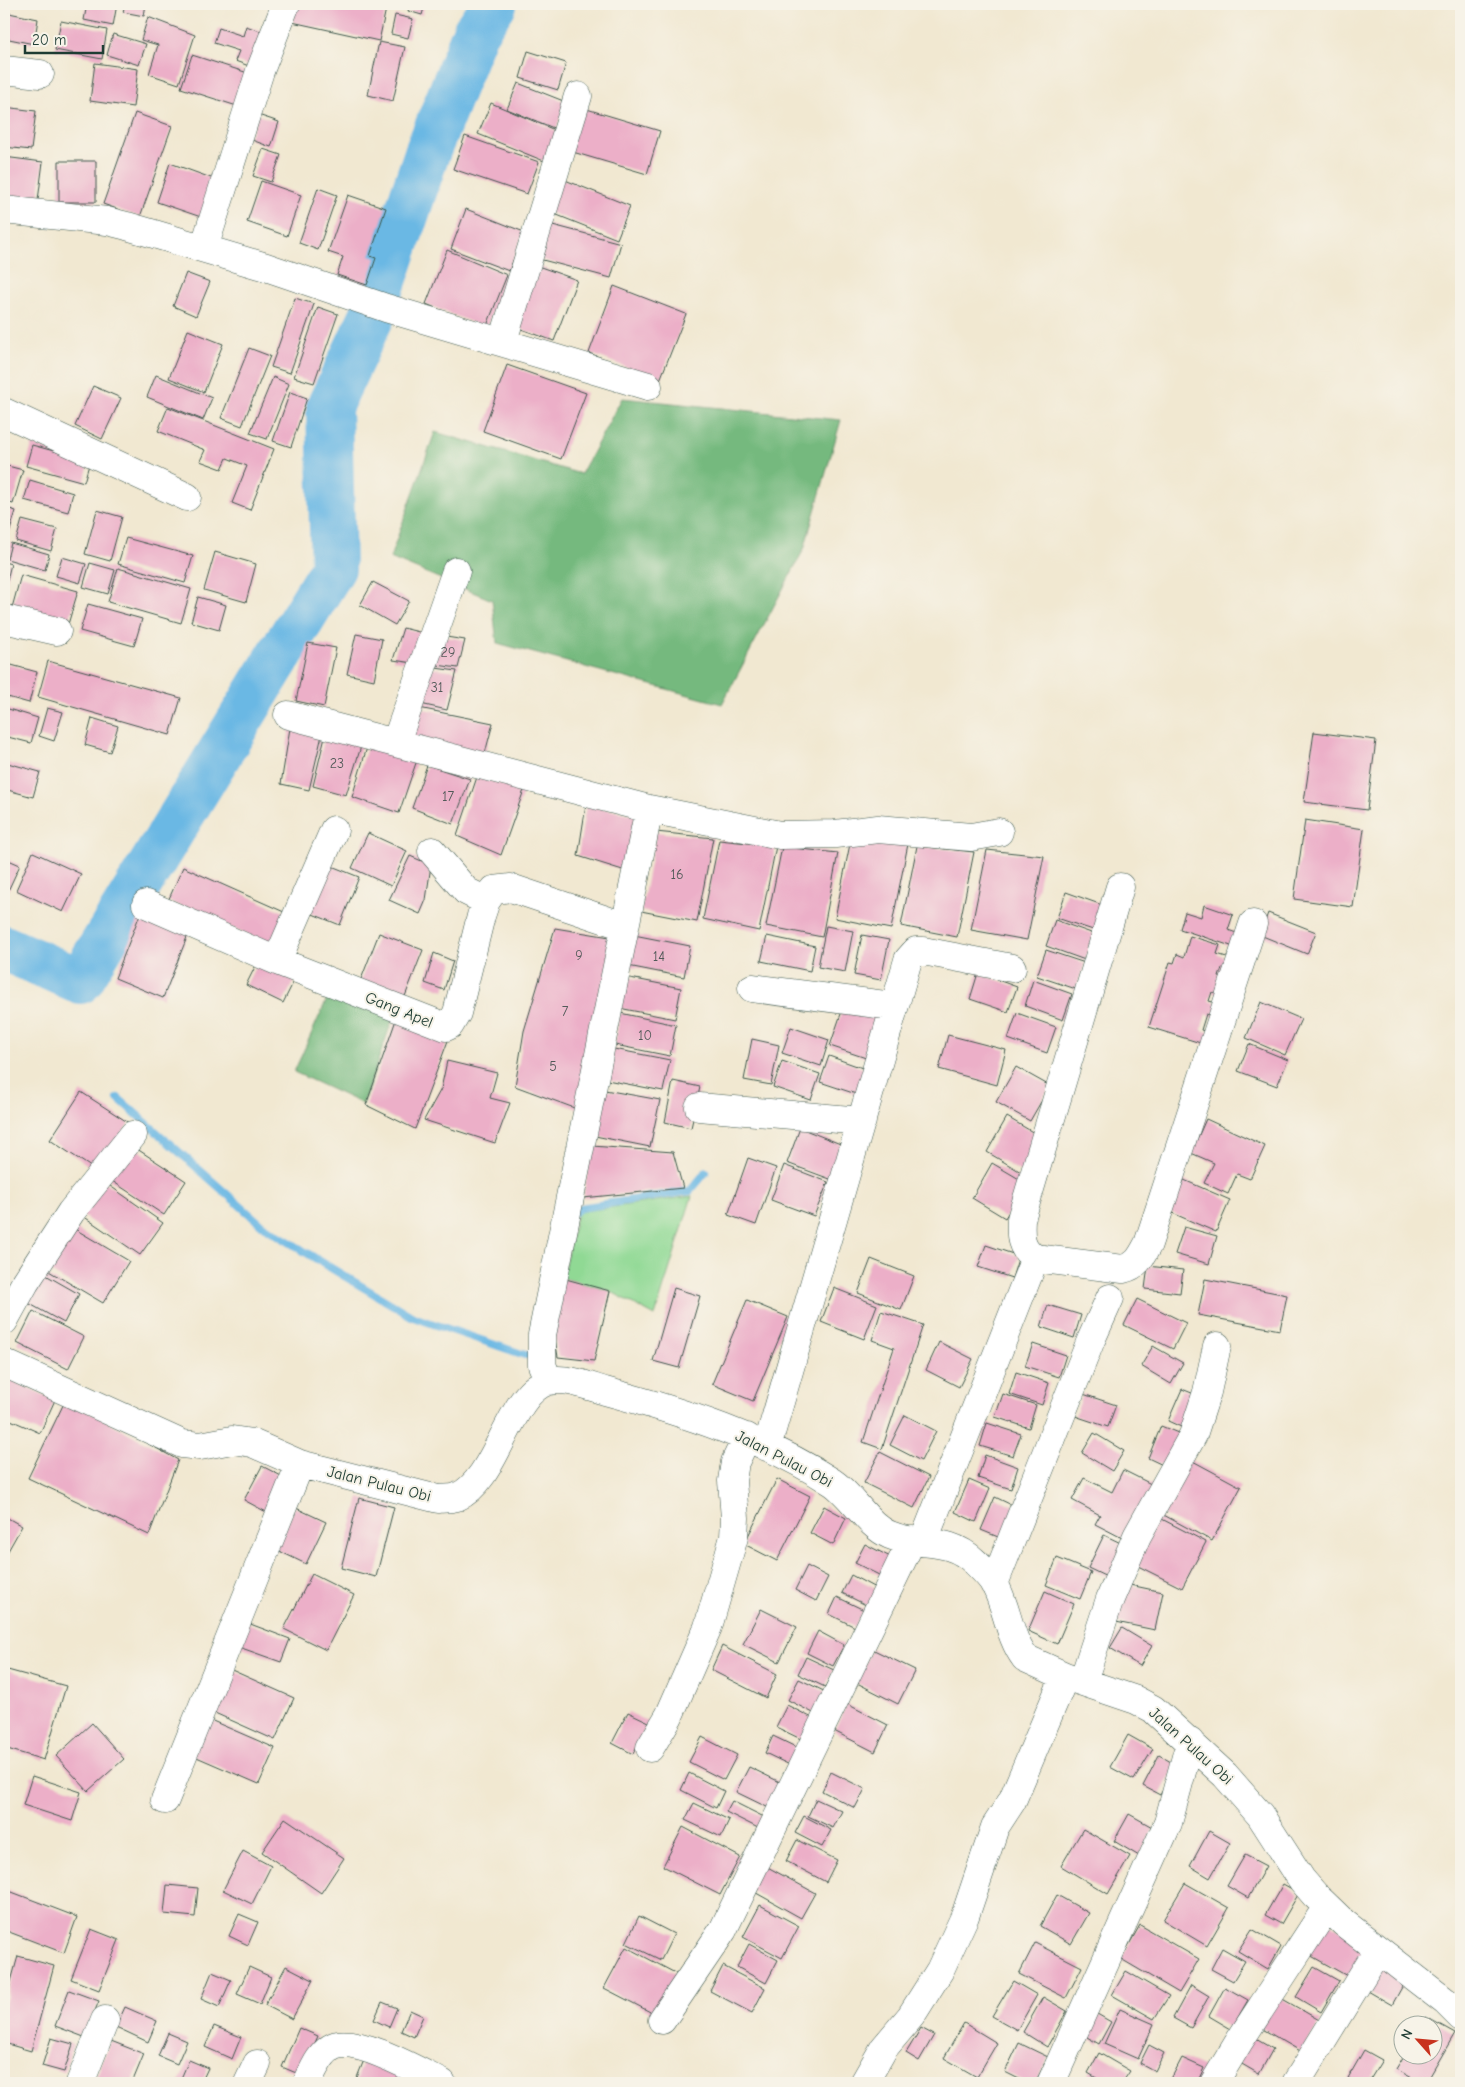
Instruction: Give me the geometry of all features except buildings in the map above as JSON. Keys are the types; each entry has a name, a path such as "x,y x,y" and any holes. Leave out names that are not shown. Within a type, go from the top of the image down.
{"street":[{"path":"204,248 260,71 286,4"},
{"path":"4,70 40,74"},
{"path":"503,341 578,96"},
{"path":"4,210 107,221 204,248 374,303 648,386"},
{"path":"4,412 187,497"},
{"path":"396,742 456,571"},
{"path":"4,619 57,631"},
{"path":"288,715 649,810 780,835 835,834 878,829 971,837 999,832"},
{"path":"544,1365 571,1198 624,926 649,810"},
{"path":"277,961 334,830"},
{"path":"432,851 466,891 486,901 494,890 511,888 624,926"},
{"path":"1120,887 1021,1219 1022,1244 1027,1253 1035,1258 1123,1269 1133,1267 1141,1258 1148,1244 1253,924"},
{"name":"Gang Apel","path":"146,904 277,961 446,1027 450,1025 457,1013 486,901"},
{"path":"650,1748 669,1716 708,1627 734,1537 735,1518 732,1481 735,1462 757,1442 862,1121 893,1006 908,960 916,951 1012,968"},
{"path":"752,988 893,1006"},
{"path":"700,1107 862,1121"},
{"path":"4,1321 25,1283 71,1212 133,1135"},
{"path":"662,2020 723,1930 918,1540 1035,1258"},
{"path":"994,1584 1091,1340 1110,1298"},
{"path":"864,2083 884,2048 911,2016 940,1970 965,1916 995,1827 1012,1801 1074,1679 1137,1536 1193,1435 1207,1392 1217,1346"},
{"name":"Jalan Pulau Obi","path":"4,1363 182,1444 200,1446 232,1440 252,1443 300,1464 438,1499 456,1497 473,1486 532,1391 544,1365 567,1381 627,1397 757,1442 834,1483 847,1494 857,1508 889,1535 952,1547 973,1560 994,1584 1025,1658 1074,1679 1136,1700 1153,1709 1225,1775 1260,1815 1302,1880 1327,1907 1461,2016"},
{"path":"165,1800 300,1464"},
{"path":"1051,2083 1168,1823 1190,1742"},
{"path":"1214,2083 1327,1907"},
{"path":"1296,2083 1378,1950"},
{"path":"80,2083 105,2020"},
{"path":"307,2083 323,2055 333,2046 344,2044 366,2048 394,2059 442,2083"}],"green space":[{"path":"622,398 841,420 804,549 722,704 497,643 492,600 390,558 435,432 581,474"},
{"path":"332,988 394,1015 363,1104 294,1072"},
{"path":"692,1196 655,1316 610,1291 562,1278 577,1212"}],"waterway":[{"path":"4,948 80,981 333,568 329,407 372,316 427,153 475,32 494,4"},
{"path":"118,1098 262,1225 331,1268 413,1317 525,1355 537,1355"},
{"path":"575,1212 580,1208 690,1191 706,1172"}]}
